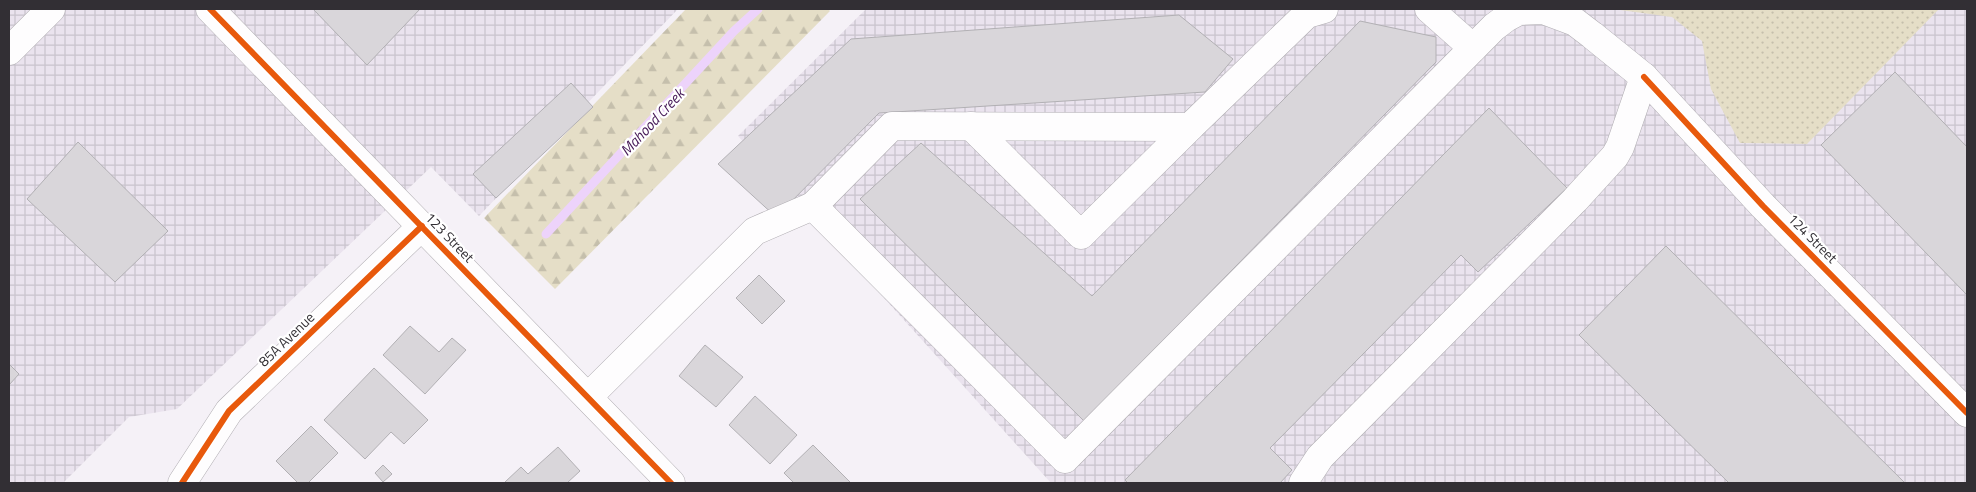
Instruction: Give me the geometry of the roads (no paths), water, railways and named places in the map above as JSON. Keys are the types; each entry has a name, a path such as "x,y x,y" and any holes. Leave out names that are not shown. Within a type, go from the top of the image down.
{"street":[{"path":"9,51 51,9"},
{"name":"123 Street","path":"210,9 669,482"},
{"path":"971,126 1081,235 1307,14 1324,9"},
{"path":"1429,9 1473,48"},
{"name":"124 Street","path":"814,206 1064,459 1473,48 1506,18 1519,11 1543,10 1575,22 1644,77 1763,206 1967,414"},
{"path":"1303,483 1320,457 1576,200 1615,156 1620,147 1644,77"},
{"path":"588,397 755,231 814,206 892,126 1190,127"},
{"name":"85A Avenue","path":"182,483 229,412 422,226"}],"waterway":[{"name":"Mahood Creek","path":"546,234 734,31 758,9"}]}
